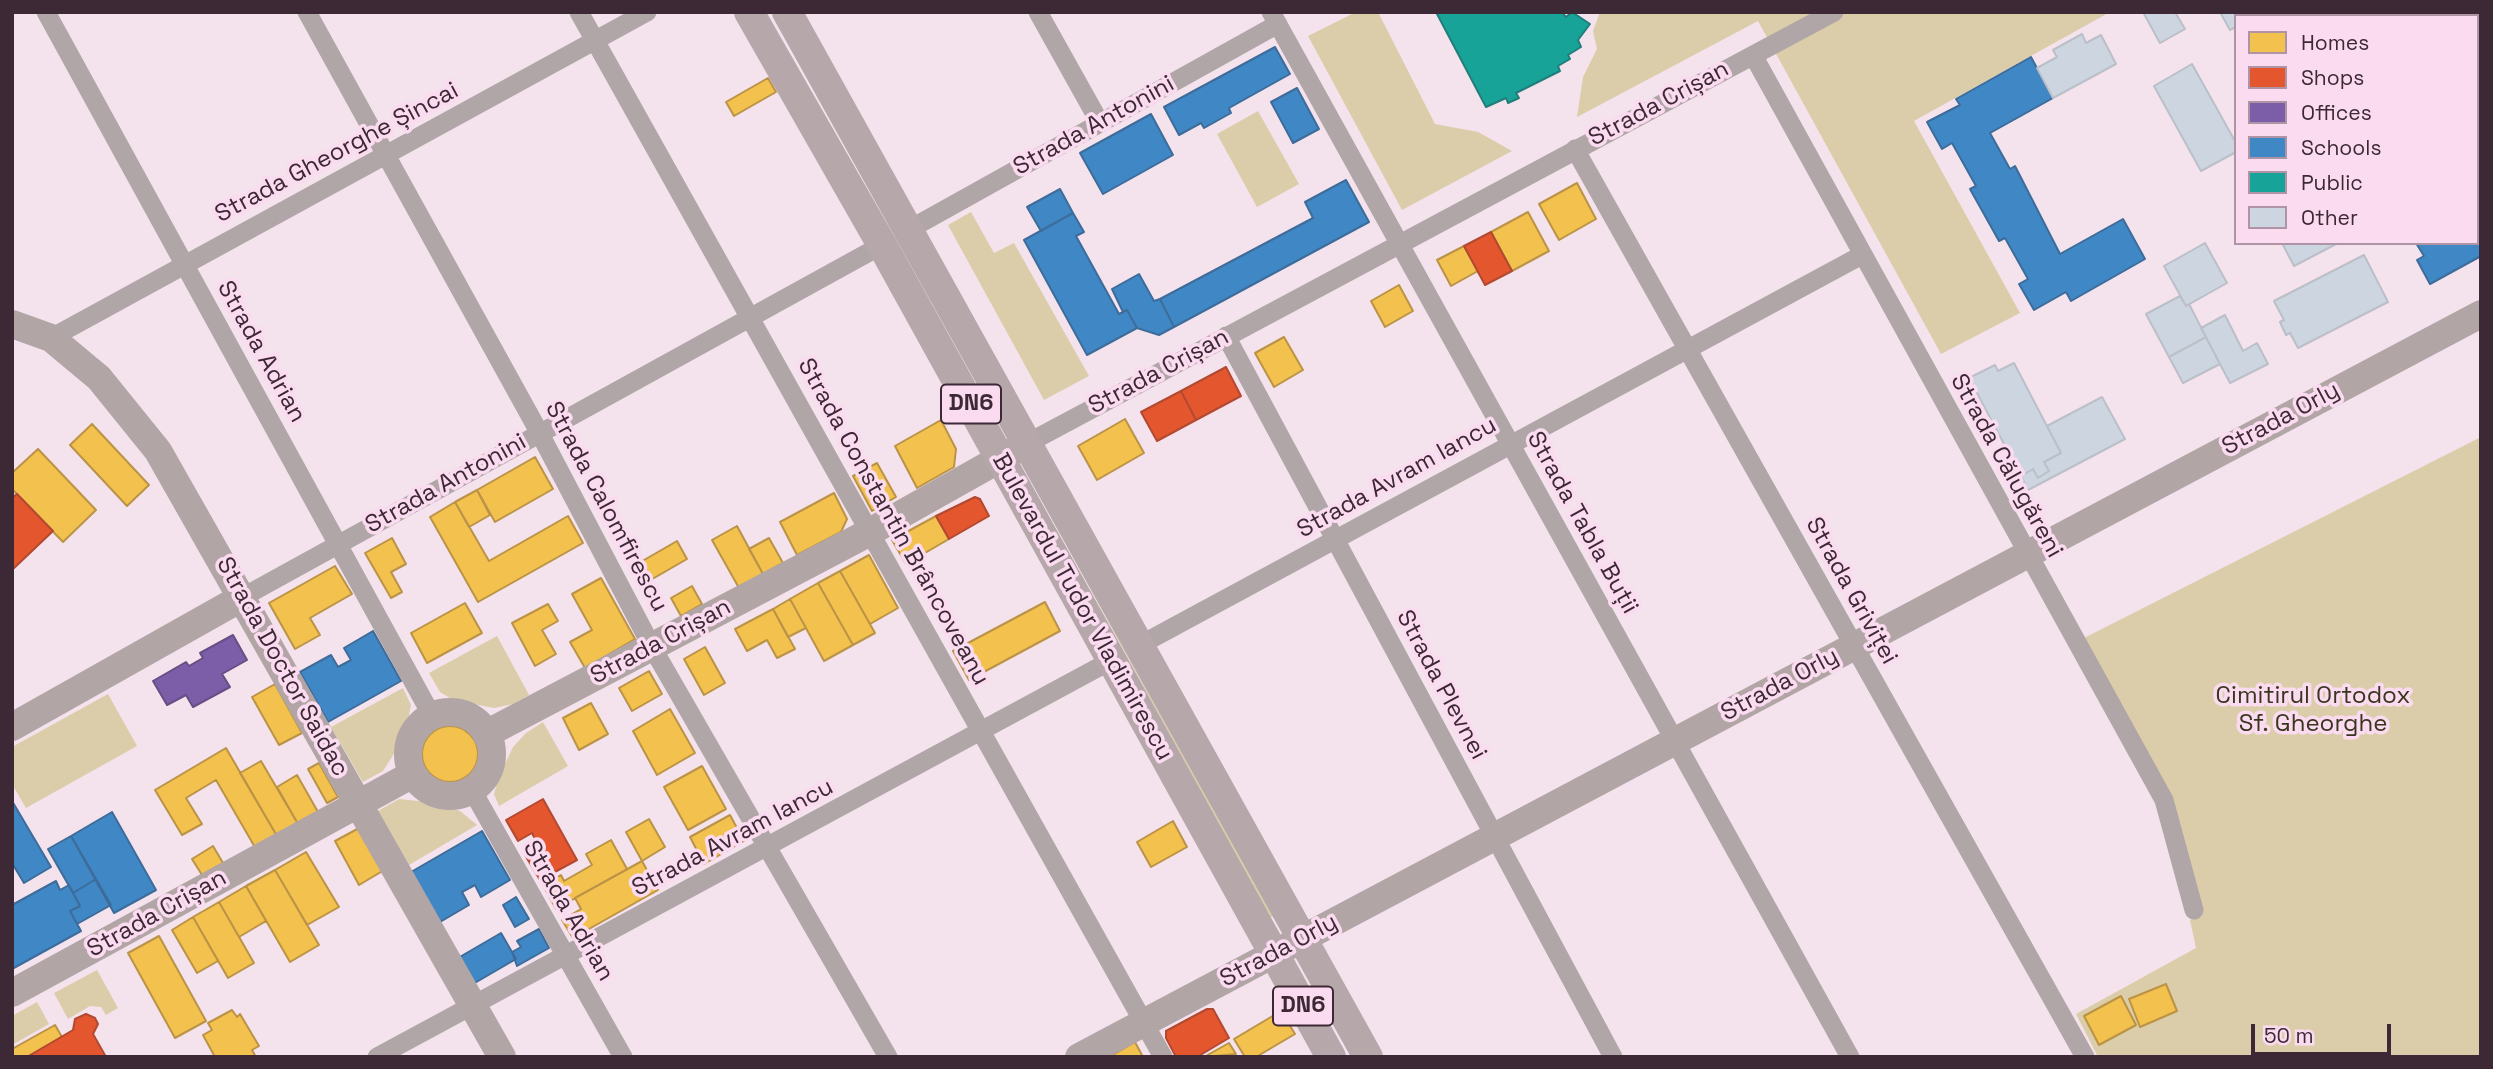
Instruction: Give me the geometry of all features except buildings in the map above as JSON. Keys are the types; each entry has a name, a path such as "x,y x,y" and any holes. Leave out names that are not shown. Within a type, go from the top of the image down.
{"main road":[{"name":"Bulevardul Tudor Vladimirescu","path":"748,12 882,245 1331,1057"},
{"name":"Bulevardul Tudor Vladimirescu","path":"787,12 1368,1057"}],"street":[{"name":"Strada Adrian","path":"46,12 432,716"},
{"name":"Strada Calomfirescu","path":"307,12 539,432 652,647 888,1057"},
{"name":"Strada Constantin Brâncoveanu","path":"579,12 1163,1057"},
{"name":"Strada Gheorghe Șincai","path":"51,338 647,12"},
{"path":"1038,12 1100,123"},
{"name":"Strada Crișan","path":"486,734 868,533 1226,336 1834,12"},
{"name":"Strada Antonini","path":"910,229 1100,123 1275,18"},
{"name":"Strada Tabla Buții","path":"1275,18 1850,1057"},
{"name":"Strada Călugăreni","path":"1753,55 2164,800 2194,910"},
{"name":"Strada Griviței","path":"1575,149 2085,1057"},
{"name":"Strada Antonini","path":"12,727 539,432 882,245"},
{"name":"Strada Avram Iancu","path":"1140,645 1862,255"},
{"name":"Strada Orly","path":"1079,1057 2481,314"},
{"name":"Strada Doctor Saidac","path":"12,324 51,338 99,378 159,451 502,1057"},
{"name":"Strada Plevnei","path":"1226,336 1613,1057"},
{"name":"Strada Avram Iancu","path":"377,1057 1112,660"},
{"path":"442,713 463,715 472,719 486,734 491,746 488,771 472,790 459,795 438,794 421,785 413,775 408,752 410,738 422,722 432,716 442,713"},
{"name":"Strada Crișan","path":"12,993 413,775"},
{"name":"Strada Adrian","path":"472,790 623,1057"}],"green space":[{"path":"1356,12 1378,12 1435,124 1478,132 1512,151 1402,210 1308,36"},
{"path":"1600,12 2110,12 1914,121 2020,313 1941,354 1758,21 1577,117 1583,77 1597,49 1593,31"},
{"path":"1258,111 1299,184 1257,207 1217,134"},
{"path":"971,212 994,253 1014,243 1089,376 1044,400 948,225"},
{"name":"Cimitirul Ortodox Sf. Gheorghe","path":"2481,437 2481,1057 2098,1057 2076,1014 2196,948 2190,920 2202,915 2170,797 2084,638"},
{"path":"1059,515 1277,914 1270,918 1052,519"},
{"path":"497,636 529,695 513,704 494,708 453,700 440,692 429,673"},
{"path":"403,688 411,705 405,736 383,771 363,782 331,727"},
{"path":"108,694 137,746 26,808 12,784 12,747"},
{"path":"543,722 568,766 499,806 494,794 513,747 526,733"},
{"path":"399,799 437,803 460,811 477,825 409,865 378,811"},
{"path":"97,970 118,1008 106,1015 101,1007 90,1006 68,1019 54,993"},
{"path":"37,1002 49,1024 12,1045 12,1016"}]}
